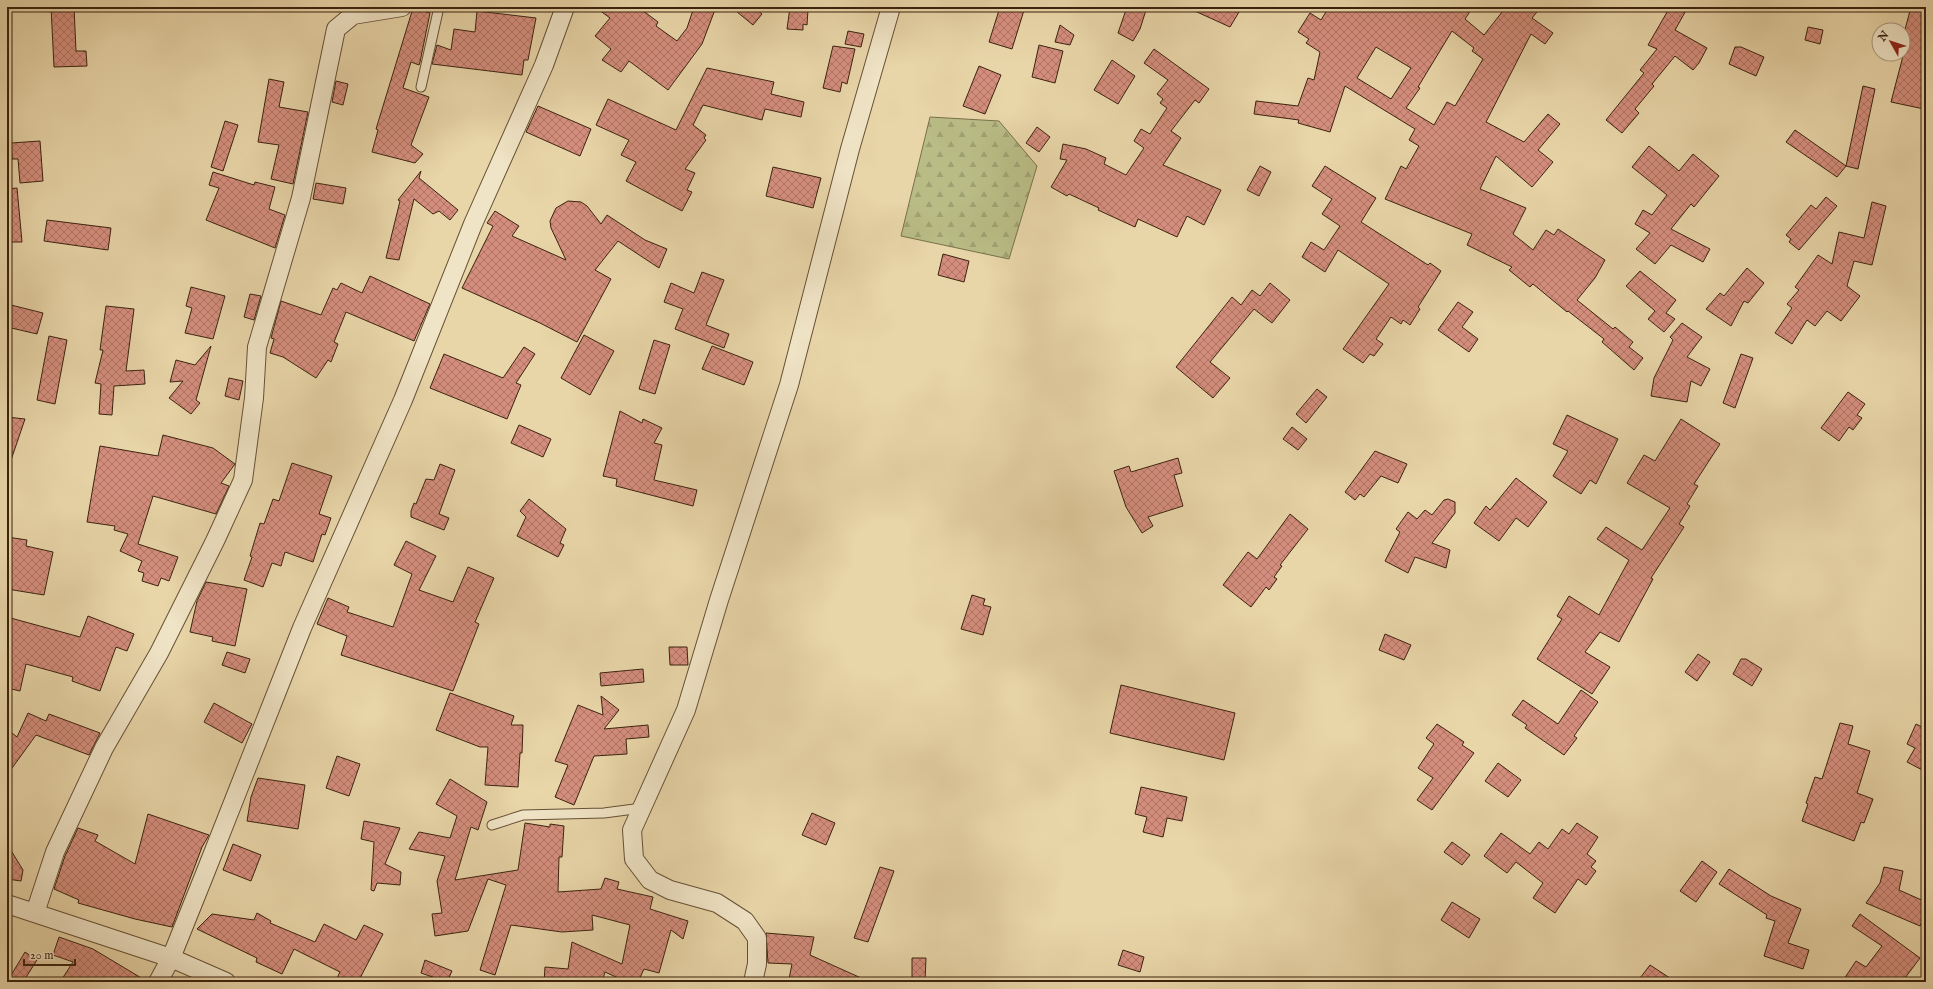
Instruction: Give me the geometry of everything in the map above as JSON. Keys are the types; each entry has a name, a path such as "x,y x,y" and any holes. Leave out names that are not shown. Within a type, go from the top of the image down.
{"street":[{"path":"36,914 55,852 104,748 159,653 215,542 243,480 254,398 257,347 300,198 336,29 353,15 402,7"},
{"path":"158,982 171,958 302,628 402,400 473,224 544,65 565,7"},
{"path":"753,982 757,964 757,938 745,921 718,903 670,890 650,880 634,859 632,830 686,710 719,600 789,385 850,149 891,7"},
{"path":"7,904 171,958 226,982"}],"lane":[{"path":"421,87 439,7"},
{"path":"492,825 524,815 604,813 642,808"}],"green space":[{"path":"930,117 999,121 1037,166 1009,259 901,236"}],"building":[{"path":"51,7 74,7 76,51 86,51 87,66 54,67"},
{"path":"595,7 638,7 658,22 656,26 677,41 687,28 694,7 716,7 702,44 668,90 629,61 621,72 602,60 611,49 595,36 610,18"},
{"path":"731,7 753,7 762,14 753,25"},
{"path":"790,7 805,7 805,10 808,10 807,25 803,24 803,30 787,29"},
{"path":"1000,7 1025,7 1012,49 989,42"},
{"path":"1127,7 1147,7 1140,29 1133,41 1118,33"},
{"path":"1186,7 1242,7 1230,27"},
{"path":"1329,7 1473,7 1465,19 1484,35 1506,7 1541,7 1532,18 1553,33 1545,44 1531,34 1486,122 1524,142 1548,114 1560,124 1538,150 1553,162 1532,187 1496,156 1480,189 1526,208 1513,234 1533,250 1546,230 1554,235 1558,229 1605,260 1595,278 1577,300 1613,329 1615,327 1633,342 1629,347 1643,358 1634,370 1602,342 1604,339 1568,311 1567,312 1533,284 1530,287 1509,270 1512,267 1467,245 1472,234 1385,199 1401,166 1406,169 1419,146 1409,140 1415,129 1345,86 1330,132 1298,123 1299,120 1254,114 1256,101 1298,106 1308,78 1314,80 1320,52 1306,43 1309,39 1298,32 1310,13 1321,20","holes":["1452,31 1474,48 1472,51 1483,59 1455,106 1447,102 1434,125 1406,108 1420,88 1418,87","1376,47 1411,68 1391,99 1357,78"]},
{"path":"1670,7 1688,7 1675,30 1707,48 1699,63 1693,70 1675,56 1652,84 1654,86 1635,109 1639,113 1622,133 1606,120 1644,73 1640,70 1657,49 1648,45"},
{"path":"1911,7 1926,7 1926,99 1924,109 1891,102 1901,62 1911,62 1911,22 1907,22"},
{"path":"413,8 430,13 419,65 411,62 403,88 429,97 411,145 423,154 415,163 372,152 378,130 376,129"},
{"path":"477,11 536,18 528,60 524,60 522,75 432,64 437,45 451,50 454,29 475,32"},
{"path":"1060,25 1074,35 1070,45 1055,42"},
{"path":"1808,27 1823,30 1820,44 1805,40"},
{"path":"848,31 864,34 861,47 845,44"},
{"path":"1039,45 1063,51 1055,83 1032,77"},
{"path":"833,46 855,49 847,84 842,82 840,92 823,88"},
{"path":"1735,47 1741,47 1764,57 1756,76 1729,64"},
{"path":"1154,49 1209,89 1199,103 1195,100 1171,131 1181,138 1163,165 1221,190 1204,225 1187,216 1177,237 1138,219 1135,227 1098,210 1099,208 1069,194 1067,196 1051,187 1067,160 1060,159 1063,144 1086,149 1106,158 1104,164 1126,175 1144,148 1134,141 1141,129 1150,134 1167,108 1160,103 1163,99 1157,94 1168,80 1144,63"},
{"path":"1112,60 1135,76 1118,104 1094,90"},
{"path":"979,66 1001,75 985,114 963,106"},
{"path":"707,68 774,82 771,94 804,102 801,117 765,109 762,120 703,105 693,125 706,135 704,138 706,140 685,169 695,173 687,190 692,192 682,211 626,181 636,162 621,155 629,140 596,125 608,99 676,130"},
{"path":"269,79 284,82 279,107 308,112 293,184 271,179 279,145 258,142"},
{"path":"336,81 348,84 343,105 332,102"},
{"path":"1863,86 1875,89 1858,169 1846,166"},
{"path":"538,106 591,129 580,156 526,132"},
{"path":"225,121 238,125 223,171 211,167"},
{"path":"1037,127 1050,137 1039,152 1026,143"},
{"path":"1795,130 1846,166 1837,177 1786,142"},
{"path":"40,141 43,181 20,183 18,159 12,159 11,143"},
{"path":"1649,146 1679,171 1693,154 1719,176 1694,207 1691,204 1671,229 1710,249 1703,262 1671,245 1655,264 1636,249 1650,233 1635,224 1643,210 1652,215 1667,195 1632,167"},
{"path":"1260,166 1271,172 1259,196 1247,190"},
{"path":"1325,166 1376,198 1361,222 1428,265 1430,263 1441,271 1418,307 1420,309 1410,325 1403,320 1401,324 1391,317 1376,339 1383,344 1374,356 1370,354 1363,363 1343,349 1389,284 1338,250 1325,272 1302,257 1311,242 1324,250 1340,226 1322,214 1332,199 1312,186"},
{"path":"773,167 821,178 813,208 766,196"},
{"path":"421,171 419,178 458,210 450,220 439,211 433,214 414,199 399,260 386,258 400,201 398,200"},
{"path":"213,172 254,185 255,182 275,187 269,209 285,215 275,248 206,220 219,188 209,185"},
{"path":"316,183 346,188 343,204 313,199"},
{"path":"17,188 22,242 7,242 7,189"},
{"path":"1826,197 1837,206 1799,250 1789,242 1791,239 1786,235 1811,205 1816,209"},
{"path":"568,201 581,202 587,206 601,224 607,215 645,240 667,249 659,268 618,241 595,270 611,279 577,342 540,323 462,288 493,226 487,223 495,211 519,226 512,236 566,260 551,228 550,221 556,208"},
{"path":"1872,202 1886,206 1872,265 1854,261 1847,286 1860,296 1841,321 1827,311 1815,326 1807,320 1792,344 1775,333 1792,308 1787,304 1799,290 1795,287 1818,255 1832,264 1839,232 1864,238"},
{"path":"47,220 111,228 108,250 44,241"},
{"path":"943,254 969,261 964,282 938,275"},
{"path":"1747,268 1764,283 1748,303 1744,301 1731,326 1706,309 1720,293 1724,296"},
{"path":"1640,271 1676,300 1666,313 1675,319 1664,332 1648,319 1655,311 1626,286"},
{"path":"702,272 724,280 706,325 729,334 724,348 675,329 683,309 664,302 671,283 694,293"},
{"path":"370,276 430,304 414,341 346,312 334,342 338,344 331,362 328,360 316,378 283,357 270,353 274,339 271,338 281,301 321,315 333,288 337,290 341,283 362,293"},
{"path":"1270,283 1290,300 1272,323 1254,309 1210,362 1230,378 1213,398 1176,367 1232,297 1241,305 1252,290 1260,296"},
{"path":"191,287 225,296 213,339 185,333 192,308 186,306"},
{"path":"250,294 261,296 254,320 244,317"},
{"path":"1458,302 1473,312 1462,327 1478,339 1469,352 1438,330"},
{"path":"7,304 43,313 37,334 7,327"},
{"path":"106,306 134,309 126,371 144,370 145,384 114,386 112,415 99,414 101,384 95,383 103,350 100,350"},
{"path":"1682,323 1702,337 1687,357 1710,369 1701,386 1691,381 1687,402 1651,396 1654,378 1673,340 1670,337"},
{"path":"584,335 614,351 590,395 561,378"},
{"path":"49,336 67,340 55,404 37,400"},
{"path":"654,340 670,345 655,394 639,389"},
{"path":"211,346 196,400 200,403 191,414 169,398 183,381 170,382 176,360 195,365"},
{"path":"712,346 753,362 744,385 702,369"},
{"path":"524,347 535,354 516,383 521,385 507,419 430,388 444,354 503,378"},
{"path":"1741,354 1753,358 1735,408 1723,403"},
{"path":"229,378 243,381 239,400 225,396"},
{"path":"1317,389 1327,397 1306,423 1296,414"},
{"path":"1848,392 1865,404 1857,415 1862,418 1853,430 1849,427 1839,441 1821,428"},
{"path":"620,411 642,423 643,419 662,428 654,443 662,445 654,480 697,490 693,506 616,486 617,479 603,476"},
{"path":"1567,415 1618,439 1596,484 1590,480 1581,494 1553,476 1568,451 1553,444"},
{"path":"7,417 25,419 9,466 7,466"},
{"path":"1681,419 1720,444 1694,484 1698,486 1687,504 1690,506 1679,524 1684,527 1651,578 1653,579 1619,642 1600,632 1585,652 1610,667 1592,694 1537,659 1562,619 1557,616 1569,596 1599,615 1629,560 1597,539 1606,527 1642,550 1670,508 1627,483 1644,455 1655,461"},
{"path":"519,425 551,439 543,457 511,443"},
{"path":"1292,427 1307,439 1298,450 1283,439"},
{"path":"163,435 213,448 235,464 221,483 229,486 216,514 153,496 138,544 178,557 169,581 161,578 158,586 142,581 144,573 138,571 142,561 120,551 128,534 114,530 115,526 87,522 100,446 158,456"},
{"path":"1375,451 1407,464 1398,483 1381,476 1364,497 1360,494 1355,500 1345,492"},
{"path":"1178,458 1182,473 1174,475 1183,506 1148,517 1153,526 1142,533 1126,507 1114,471 1129,466 1131,472"},
{"path":"292,463 332,476 319,514 331,518 325,535 322,534 313,562 285,552 281,566 272,563 263,587 244,580 252,557 250,556 260,523 264,524 273,499 279,501"},
{"path":"440,464 455,470 439,514 449,518 444,530 411,517 411,511 414,503 416,504 426,479 434,480"},
{"path":"1516,478 1547,502 1528,527 1516,518 1499,541 1474,523 1486,506 1490,510"},
{"path":"529,499 566,529 560,543 564,545 558,557 517,536 526,517 520,511"},
{"path":"1448,499 1455,502 1455,513 1432,543 1450,550 1446,568 1415,557 1408,573 1385,561 1400,532 1396,529 1408,512 1417,519 1425,510 1432,515 1444,500"},
{"path":"1290,514 1308,529 1280,565 1282,566 1274,577 1277,579 1269,590 1266,587 1251,607 1223,585 1248,552 1257,559"},
{"path":"7,537 27,540 26,546 53,552 44,595 7,589"},
{"path":"406,541 436,556 419,590 453,602 468,567 494,578 475,622 479,624 453,691 341,655 347,636 317,624 328,598 349,607 347,612 393,627 412,574 394,565"},
{"path":"206,582 247,589 235,646 212,641 213,637 190,632 197,601"},
{"path":"972,595 985,599 983,605 991,607 983,635 961,629"},
{"path":"88,616 134,634 127,651 116,647 100,691 72,681 73,677 26,664 20,691 7,688 7,617 80,637"},
{"path":"1385,634 1411,645 1404,660 1379,650"},
{"path":"669,647 687,647 688,665 670,665"},
{"path":"227,652 250,659 245,673 222,665"},
{"path":"1698,654 1710,662 1697,681 1685,672"},
{"path":"1741,659 1746,659 1762,669 1752,686 1733,674"},
{"path":"643,669 644,682 601,686 600,673"},
{"path":"1121,685 1235,713 1224,760 1110,733"},
{"path":"1581,690 1598,702 1574,736 1577,738 1564,755 1525,728 1527,725 1512,715 1523,700 1558,724"},
{"path":"450,693 514,716 511,725 523,725 522,753 520,753 518,787 485,785 488,747 480,747 436,730"},
{"path":"601,696 619,710 604,729 648,725 649,737 626,739 627,754 594,756 574,805 555,797 568,765 555,761 578,705 603,715"},
{"path":"214,703 252,724 242,743 204,722"},
{"path":"28,713 46,721 49,714 100,733 89,755 36,735 7,775 7,729 17,737"},
{"path":"1840,723 1853,726 1848,744 1870,751 1857,793 1873,799 1864,823 1861,822 1854,841 1802,821 1808,804 1806,803 1815,777 1822,779"},
{"path":"1437,724 1464,742 1462,745 1474,753 1432,810 1417,800 1433,778 1418,768 1434,744 1426,738"},
{"path":"1916,724 1924,728 1926,724 1926,772 1907,762 1915,748 1907,744"},
{"path":"337,756 360,764 349,796 326,788"},
{"path":"1498,763 1521,780 1508,797 1485,781"},
{"path":"258,778 305,785 298,829 247,821 251,797"},
{"path":"450,779 487,802 478,830 471,827 455,880 518,870 525,823 550,827 550,824 564,826 562,857 559,857 558,892 601,889 605,878 619,882 617,889 653,897 650,909 688,921 683,939 671,930 659,973 644,969 638,982 627,982 605,972 602,982 544,982 545,967 568,969 572,942 622,964 630,925 592,915 593,930 562,932 511,925 495,975 480,970 506,885 488,879 468,931 435,936 432,914 442,913 437,881 445,856 409,849 419,832 450,838 457,816 436,804"},
{"path":"1141,787 1187,797 1182,821 1167,818 1163,837 1143,832 1147,817 1135,814"},
{"path":"812,813 835,823 826,845 802,835"},
{"path":"148,814 209,835 202,847 172,927 135,919 78,903 79,900 54,889 65,856 78,828 98,835 95,841 135,864"},
{"path":"364,821 400,828 385,864 401,872 400,885 377,883 374,891 371,890 374,842 361,839"},
{"path":"1577,823 1598,837 1587,854 1596,861 1591,867 1596,871 1586,885 1578,879 1555,913 1533,898 1543,883 1516,862 1507,873 1484,856 1501,833 1530,854 1539,842 1548,849 1562,829 1569,834"},
{"path":"1452,842 1470,855 1462,865 1444,852"},
{"path":"7,844 23,870 21,881 7,879"},
{"path":"233,844 261,855 251,881 223,870"},
{"path":"1702,861 1717,872 1696,902 1680,891"},
{"path":"880,867 894,871 868,942 854,938"},
{"path":"1884,867 1903,871 1899,890 1926,902 1926,913 1920,926 1866,903 1880,883"},
{"path":"1729,869 1771,896 1801,909 1788,943 1809,950 1803,969 1764,956 1775,921 1766,918 1767,915 1719,884"},
{"path":"1452,902 1480,919 1469,938 1441,920"},
{"path":"257,913 271,921 270,923 315,942 324,924 356,940 364,925 383,934 358,982 335,982 340,972 294,949 282,974 256,962 257,958 197,929 212,914 254,920"},
{"path":"1860,914 1920,958 1902,982 1842,982 1856,961 1866,967 1882,946 1852,926"},
{"path":"766,933 814,937 810,955 870,982 803,982 789,979 792,964 768,963"},
{"path":"59,937 93,949 148,982 60,982 73,962 53,955"},
{"path":"1123,950 1144,957 1140,972 1118,965"},
{"path":"25,952 37,960 23,982 7,982"},
{"path":"912,958 926,958 925,982 912,982"},
{"path":"425,960 452,971 447,982 421,973"},
{"path":"1650,965 1676,982 1637,982"}]}
